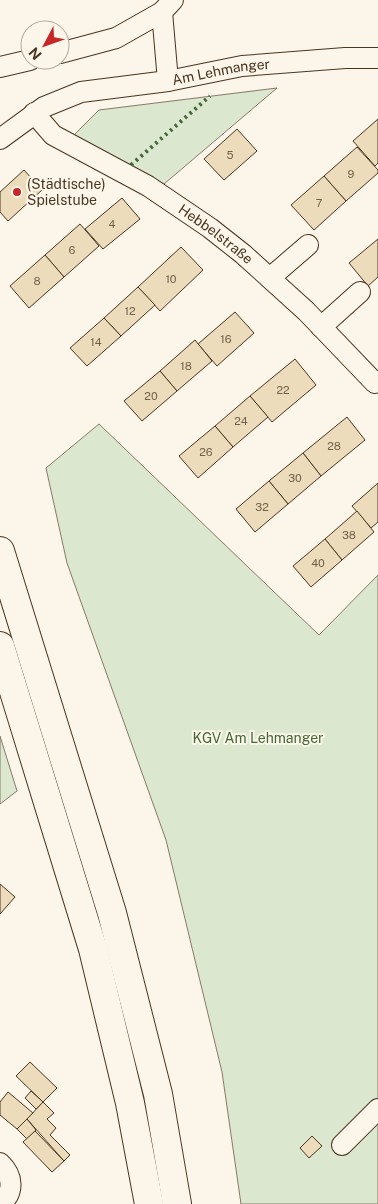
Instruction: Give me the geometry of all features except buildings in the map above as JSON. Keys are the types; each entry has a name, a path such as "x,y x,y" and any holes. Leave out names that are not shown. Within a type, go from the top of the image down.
{"highway":[{"path":"0,551 112,913 158,1094 177,1204"},
{"path":"0,646 93,949 130,1102 149,1204"}],"street":[{"path":"70,51 116,38 168,6"},
{"path":"168,6 168,81"},
{"name":"Am Lehmanger","path":"0,139 34,114 66,97 81,92 168,81 242,66 345,58 378,58"},
{"path":"0,67 20,62"},
{"name":"Hebbelstraße","path":"34,114 53,135 118,169 182,208 270,277 376,382"},
{"path":"270,277 308,245"},
{"path":"321,327 360,292"},
{"path":"342,1146 378,1109"},
{"path":"0,1163 8,1173 11,1186 9,1194 0,1204"}],"green space":[{"path":"277,88 164,184 74,135 99,110"},
{"name":"KGV Am Lehmanger","path":"99,424 319,635 378,575 378,1204 241,1204 222,1072 166,840 67,563 46,468"},
{"path":"0,736 17,791 0,804"}],"hedge":[{"path":"131,165 210,96"}],"place":[{"name":"(Städtische) Spielstube","path":"17,192"}]}
